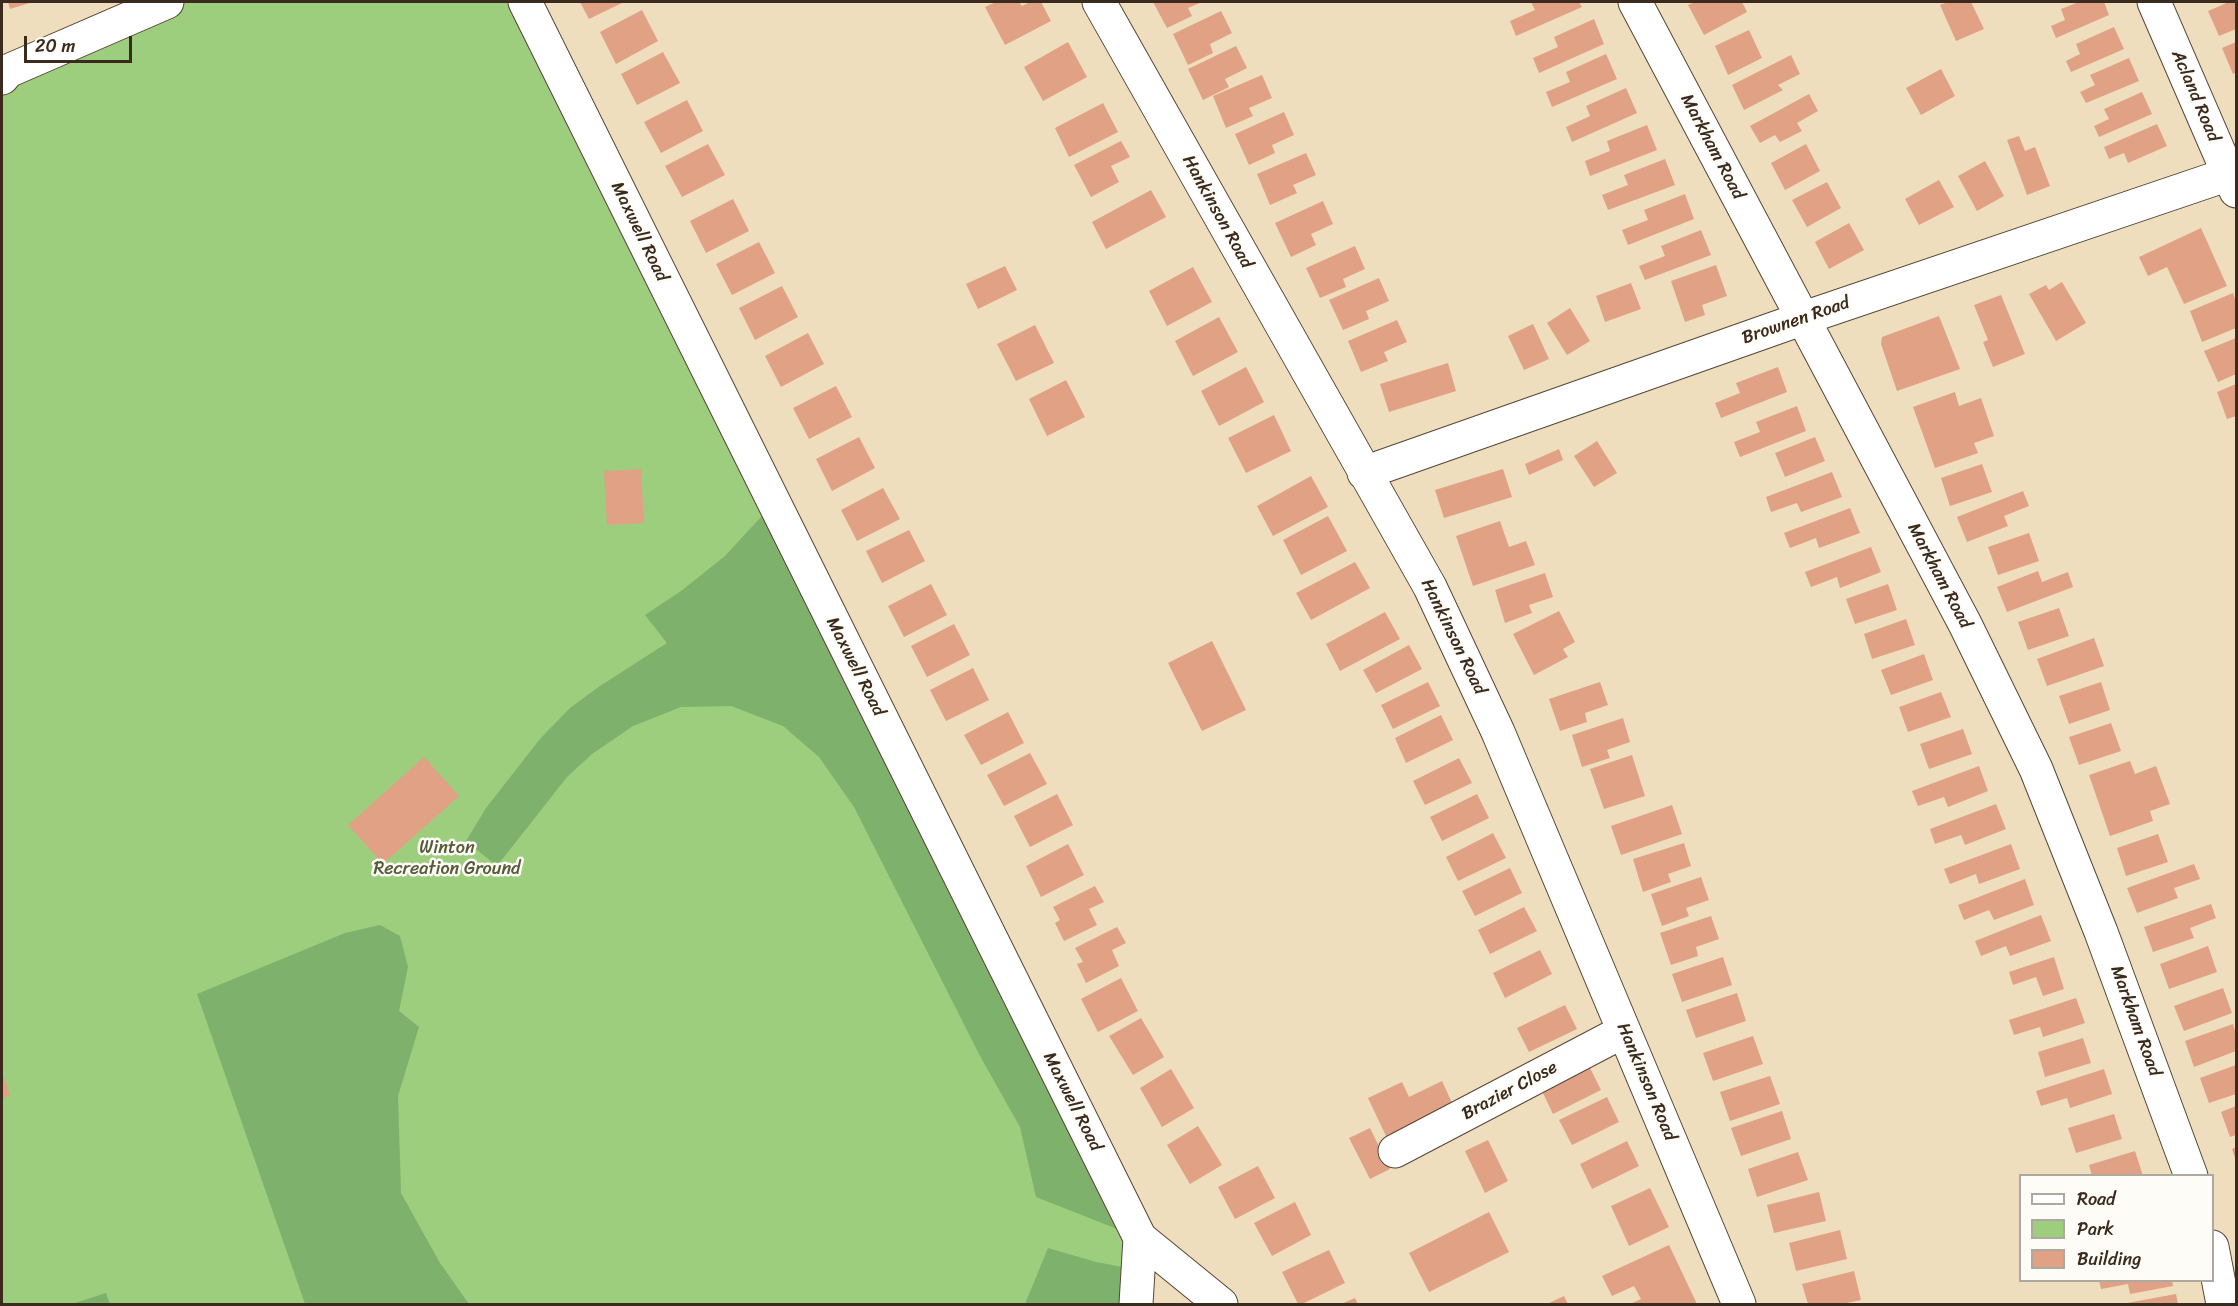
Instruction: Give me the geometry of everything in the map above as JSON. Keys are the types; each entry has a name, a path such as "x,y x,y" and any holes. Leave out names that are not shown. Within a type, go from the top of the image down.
{"street":[{"path":"2,78 8,72 166,2"},
{"name":"Maxwell Road","path":"525,2 1140,1238 1221,1305"},
{"name":"Hankinson Road","path":"1099,2 1430,587 1493,722 1739,1305"},
{"name":"Markham Road","path":"1635,2 1965,624 2036,769 2102,932 2189,1174"},
{"name":"Acland Road","path":"2154,2 2233,183"},
{"name":"Brownen Road","path":"1364,473 1804,318 2233,183"},
{"name":"Brazier Close","path":"1395,1151 1624,1031"},
{"path":"1136,1305 1140,1238"},
{"path":"2214,1258 2223,1305"}],"green space":[{"name":"Winton Recreation Ground","path":"166,2 525,2 1140,1238 1139,1304 2,1304 2,78"},
{"path":"773,504 1140,1238 1036,1197 1020,1127 980,1056 854,807 819,757 783,726 731,706 681,707 633,726 592,754 567,777 497,866 466,841 486,808 540,739 570,708 667,643 645,615 681,591 725,556"},
{"path":"380,925 400,936 408,967 399,1011 419,1027 398,1096 401,1193 440,1263 469,1304 305,1304 197,994 345,933"},
{"path":"1048,1248 1096,1262 1138,1270 1136,1304 1025,1304"},
{"path":"106,1293 110,1304 69,1304 75,1303"}],"building":[{"path":"8,2 33,2 10,9"},
{"path":"580,2 624,2 589,19"},
{"path":"996,2 1019,2 1022,6 1030,2 1041,2 1051,21 1005,45 985,7"},
{"path":"1153,2 1202,2 1188,8 1192,16 1167,28"},
{"path":"1531,2 1579,2 1582,7 1516,36 1510,21 1535,10"},
{"path":"1695,2 1742,2 1747,12 1704,35 1688,5"},
{"path":"1948,2 1971,2 1984,29 1956,41 1940,5"},
{"path":"2079,2 2104,2 2109,15 2056,38 2051,26 2065,20 2061,9"},
{"path":"2229,2 2236,2 2236,29 2219,36 2208,11"},
{"path":"642,10 658,41 616,64 600,32"},
{"path":"1221,11 1232,33 1210,44 1213,53 1188,65 1173,34"},
{"path":"1594,19 1604,44 1539,73 1533,58 1558,47 1554,37"},
{"path":"2114,27 2124,49 2071,72 2066,61 2080,54 2076,44"},
{"path":"1749,30 1762,58 1728,75 1715,46"},
{"path":"1068,42 1087,77 1043,101 1024,67"},
{"path":"2236,42 2236,73 2233,74 2222,48"},
{"path":"1236,46 1247,68 1225,79 1229,87 1203,100 1188,69"},
{"path":"663,52 680,83 637,105 621,74"},
{"path":"1606,54 1617,79 1552,107 1546,92 1570,82 1566,72"},
{"path":"1791,55 1800,74 1778,85 1783,90 1744,110 1732,85"},
{"path":"2129,58 2139,81 2086,103 2080,92 2095,85 2090,75"},
{"path":"1941,69 1955,96 1921,115 1906,88"},
{"path":"1262,75 1272,98 1249,108 1253,116 1226,128 1213,96"},
{"path":"1626,88 1637,113 1572,142 1566,127 1590,116 1586,106"},
{"path":"2142,92 2152,114 2099,137 2094,126 2109,119 2104,109"},
{"path":"1809,94 1818,111 1797,123 1802,131 1780,142 1775,135 1760,143 1750,126"},
{"path":"687,100 703,131 661,153 644,122"},
{"path":"1103,103 1118,132 1069,157 1055,128"},
{"path":"1284,112 1294,135 1272,145 1275,153 1249,165 1235,134"},
{"path":"2157,124 2167,146 2128,163 2124,153 2109,159 2104,147"},
{"path":"1647,125 1657,150 1590,176 1585,161 1610,151 1607,141"},
{"path":"2019,136 2025,151 2035,147 2050,186 2027,195 2007,140"},
{"path":"1121,141 1130,157 1111,166 1119,182 1091,197 1074,165"},
{"path":"708,144 725,175 682,197 665,166"},
{"path":"1806,144 1820,171 1785,190 1771,163"},
{"path":"1306,153 1316,175 1293,185 1297,193 1270,205 1257,174"},
{"path":"1665,159 1675,185 1608,210 1602,195 1628,185 1624,175"},
{"path":"1985,161 2004,196 1977,211 1958,176"},
{"path":"1939,180 1954,207 1919,225 1905,199"},
{"path":"1827,182 1841,208 1807,227 1792,200"},
{"path":"1151,190 1166,217 1106,249 1092,222"},
{"path":"1685,194 1694,219 1628,245 1622,230 1648,220 1644,210"},
{"path":"733,199 749,231 706,253 690,221"},
{"path":"1323,201 1333,224 1311,234 1316,245 1291,257 1275,223"},
{"path":"1849,223 1864,250 1829,269 1815,242"},
{"path":"2201,228 2227,286 2184,304 2167,267 2148,276 2139,257"},
{"path":"1701,230 1711,255 1645,280 1639,266 1665,256 1661,246"},
{"path":"759,242 775,273 732,295 716,264"},
{"path":"1355,246 1365,269 1343,279 1346,287 1320,298 1306,268"},
{"path":"1716,265 1727,296 1702,305 1705,315 1685,322 1671,281"},
{"path":"1005,266 1017,290 978,309 966,284"},
{"path":"1193,267 1212,302 1167,326 1149,291"},
{"path":"1379,278 1389,301 1366,311 1369,319 1343,330 1329,300"},
{"path":"2062,282 2086,323 2056,341 2029,294 2046,285 2049,290"},
{"path":"1631,283 1641,309 1605,322 1596,296"},
{"path":"782,286 798,317 755,340 739,308"},
{"path":"2233,293 2236,302 2236,328 2202,342 2190,311"},
{"path":"2001,295 2025,354 1993,367 1983,342 1988,340 1974,305"},
{"path":"1570,308 1590,341 1567,355 1547,323"},
{"path":"1939,316 1960,369 1897,391 1881,344 1882,337"},
{"path":"1219,317 1238,352 1193,376 1175,341"},
{"path":"1397,320 1407,342 1384,352 1388,361 1361,372 1348,341"},
{"path":"1533,324 1549,359 1524,370 1508,336"},
{"path":"1035,325 1054,363 1016,381 997,344"},
{"path":"808,333 824,364 781,387 765,356"},
{"path":"2236,338 2236,374 2218,382 2204,351"},
{"path":"1448,363 1456,391 1389,412 1380,384"},
{"path":"1246,367 1264,402 1219,426 1201,391"},
{"path":"1778,367 1787,392 1721,418 1715,403 1740,393 1736,383"},
{"path":"1066,380 1085,417 1047,436 1029,399"},
{"path":"2236,384 2236,416 2227,419 2217,392"},
{"path":"836,386 852,417 809,439 793,408"},
{"path":"1955,392 1959,406 1981,398 1994,436 1974,443 1978,453 1935,468 1913,407"},
{"path":"1797,406 1806,431 1740,457 1734,442 1760,432 1756,422"},
{"path":"1274,415 1291,451 1246,473 1228,438"},
{"path":"859,437 875,468 832,491 816,459"},
{"path":"1815,437 1825,461 1785,477 1775,453"},
{"path":"1597,441 1617,473 1594,487 1574,456"},
{"path":"1559,449 1563,460 1529,475 1525,464"},
{"path":"1982,464 1992,492 1950,506 1941,478"},
{"path":"641,469 644,523 607,525 604,471"},
{"path":"1503,469 1512,497 1444,518 1435,490"},
{"path":"1832,472 1842,497 1801,512 1797,503 1771,512 1766,497"},
{"path":"1311,476 1328,507 1273,536 1257,506"},
{"path":"883,488 900,519 857,541 841,510"},
{"path":"2023,491 2029,506 2004,516 2008,526 1967,542 1957,517"},
{"path":"1850,508 1860,533 1819,548 1816,538 1790,548 1784,533"},
{"path":"1328,516 1347,551 1301,575 1283,540"},
{"path":"1500,521 1509,547 1526,541 1535,565 1473,586 1456,536"},
{"path":"909,530 925,561 882,583 866,551"},
{"path":"2029,533 2039,561 1998,575 1988,547"},
{"path":"1871,547 1881,572 1840,588 1837,577 1811,587 1805,572"},
{"path":"1355,562 1370,588 1311,620 1296,593"},
{"path":"2038,571 2042,582 2068,572 2073,587 2007,612 1997,587"},
{"path":"1545,573 1553,597 1529,605 1532,613 1505,623 1495,590"},
{"path":"931,584 947,615 904,637 888,606"},
{"path":"1888,584 1897,610 1855,624 1846,599"},
{"path":"2059,608 2069,636 2028,650 2018,622"},
{"path":"1559,611 1575,642 1563,649 1568,657 1534,675 1513,634"},
{"path":"1385,612 1400,639 1340,671 1326,644"},
{"path":"1906,619 1915,645 1872,659 1864,634"},
{"path":"954,624 970,655 927,677 911,646"},
{"path":"2094,638 2104,666 2047,686 2037,659"},
{"path":"1212,641 1246,710 1202,731 1168,663"},
{"path":"1409,645 1422,669 1376,693 1363,670"},
{"path":"1924,654 1933,680 1891,695 1881,670"},
{"path":"973,668 989,700 946,721 930,690"},
{"path":"1428,682 1440,706 1393,729 1381,705"},
{"path":"1600,682 1608,705 1585,713 1587,722 1560,731 1549,699"},
{"path":"2101,682 2110,710 2069,724 2059,696"},
{"path":"1941,692 1951,717 1908,732 1899,707"},
{"path":"1008,712 1024,743 981,765 964,735"},
{"path":"1441,715 1453,740 1406,763 1395,738"},
{"path":"1623,718 1630,742 1607,750 1610,758 1582,767 1572,735"},
{"path":"2111,723 2121,751 2079,765 2069,737"},
{"path":"1963,729 1972,754 1929,769 1920,744"},
{"path":"1030,753 1047,784 1004,806 987,775"},
{"path":"1632,755 1645,796 1604,809 1590,769"},
{"path":"424,757 459,796 383,864 348,825"},
{"path":"1459,758 1472,783 1425,805 1413,781"},
{"path":"2130,761 2135,774 2156,766 2170,804 2150,811 2153,821 2110,836 2089,775"},
{"path":"1979,766 1988,791 1948,807 1944,797 1918,806 1912,791"},
{"path":"1057,794 1073,825 1030,847 1014,816"},
{"path":"1477,794 1489,818 1442,841 1430,817"},
{"path":"1996,804 2006,829 1965,845 1961,835 1935,844 1930,829"},
{"path":"1672,805 1682,834 1621,855 1611,826"},
{"path":"1493,833 1506,858 1458,881 1446,857"},
{"path":"2158,834 2168,862 2126,876 2117,848"},
{"path":"1684,843 1691,866 1668,874 1671,882 1643,892 1633,859"},
{"path":"1068,844 1084,875 1041,897 1026,866"},
{"path":"2011,844 2020,869 1979,884 1976,874 1950,884 1944,869"},
{"path":"2194,864 2200,879 2174,888 2178,898 2137,913 2127,888"},
{"path":"1510,868 1522,893 1475,916 1462,891"},
{"path":"1701,877 1709,900 1686,908 1689,916 1662,926 1651,894"},
{"path":"2025,879 2034,905 1994,920 1989,910 1964,920 1958,905"},
{"path":"1095,886 1104,902 1089,909 1097,925 1064,941 1055,923 1060,920 1053,907"},
{"path":"2211,904 2216,918 2190,928 2194,938 2153,952 2144,927"},
{"path":"1524,907 1537,931 1490,954 1478,930"},
{"path":"2041,915 2051,941 2010,956 2006,946 1981,956 1975,941"},
{"path":"1711,916 1719,939 1696,947 1698,956 1671,965 1660,933"},
{"path":"1117,927 1126,943 1112,950 1119,966 1086,983 1077,964 1083,962 1075,948"},
{"path":"2208,946 2217,972 2169,989 2160,964"},
{"path":"1540,950 1552,974 1505,998 1493,973"},
{"path":"1723,957 1732,985 1682,1002 1672,974"},
{"path":"2054,957 2064,989 2043,996 2036,977 2013,985 2009,972"},
{"path":"1121,978 1138,1011 1098,1032 1081,999"},
{"path":"2223,988 2232,1013 2184,1031 2174,1006"},
{"path":"1737,993 1746,1021 1696,1038 1686,1010"},
{"path":"2076,998 2085,1023 2043,1037 2040,1027 2014,1035 2009,1020"},
{"path":"1565,1005 1577,1029 1529,1052 1517,1028"},
{"path":"1141,1018 1164,1057 1133,1075 1109,1036"},
{"path":"2233,1024 2236,1034 2236,1051 2194,1067 2185,1041"},
{"path":"1753,1036 1763,1064 1713,1081 1703,1053"},
{"path":"2083,1038 2091,1063 2045,1077 2038,1052"},
{"path":"2236,1065 2236,1094 2209,1103 2200,1078"},
{"path":"1589,1066 1601,1090 1553,1114 1541,1089"},
{"path":"1171,1069 1194,1108 1162,1127 1140,1088"},
{"path":"2104,1069 2112,1094 2070,1108 2067,1098 2041,1106 2036,1091"},
{"path":"2,1072 10,1095 2,1098"},
{"path":"1770,1076 1780,1104 1730,1121 1720,1092"},
{"path":"1442,1081 1453,1105 1386,1136 1368,1098 1402,1082 1409,1097"},
{"path":"1607,1097 1619,1122 1572,1145 1559,1120"},
{"path":"2236,1106 2236,1135 2230,1137 2221,1112"},
{"path":"1782,1111 1791,1139 1741,1156 1731,1128"},
{"path":"2114,1114 2122,1139 2076,1153 2068,1128"},
{"path":"1198,1126 1222,1165 1190,1184 1167,1145"},
{"path":"1370,1128 1390,1169 1370,1179 1349,1138"},
{"path":"1488,1140 1508,1181 1485,1193 1465,1151"},
{"path":"1627,1141 1639,1166 1592,1189 1580,1164"},
{"path":"2236,1147 2236,1161 2232,1149"},
{"path":"2135,1151 2142,1174 2091,1174 2089,1165"},
{"path":"1798,1152 1808,1180 1757,1197 1748,1169"},
{"path":"1258,1166 1275,1198 1235,1219 1218,1187"},
{"path":"1650,1188 1669,1227 1629,1246 1611,1206"},
{"path":"1819,1192 1826,1221 1774,1233 1767,1205"},
{"path":"1295,1202 1311,1235 1272,1256 1254,1223"},
{"path":"1489,1212 1509,1252 1429,1292 1409,1253"},
{"path":"1840,1230 1847,1259 1796,1271 1789,1243"},
{"path":"1669,1245 1697,1304 1630,1304 1641,1299 1634,1286 1612,1296 1602,1276"},
{"path":"1329,1250 1345,1283 1298,1304 1282,1272"},
{"path":"1854,1271 1861,1300 1842,1304 1808,1304 1802,1284"},
{"path":"2099,1282 2172,1282 2173,1286 2130,1294 2128,1284 2101,1289"},
{"path":"2176,1294 2178,1304 2127,1304 2127,1303"},
{"path":"1564,1296 1568,1304 1547,1304"},
{"path":"1355,1298 1358,1304 1341,1304"}]}
